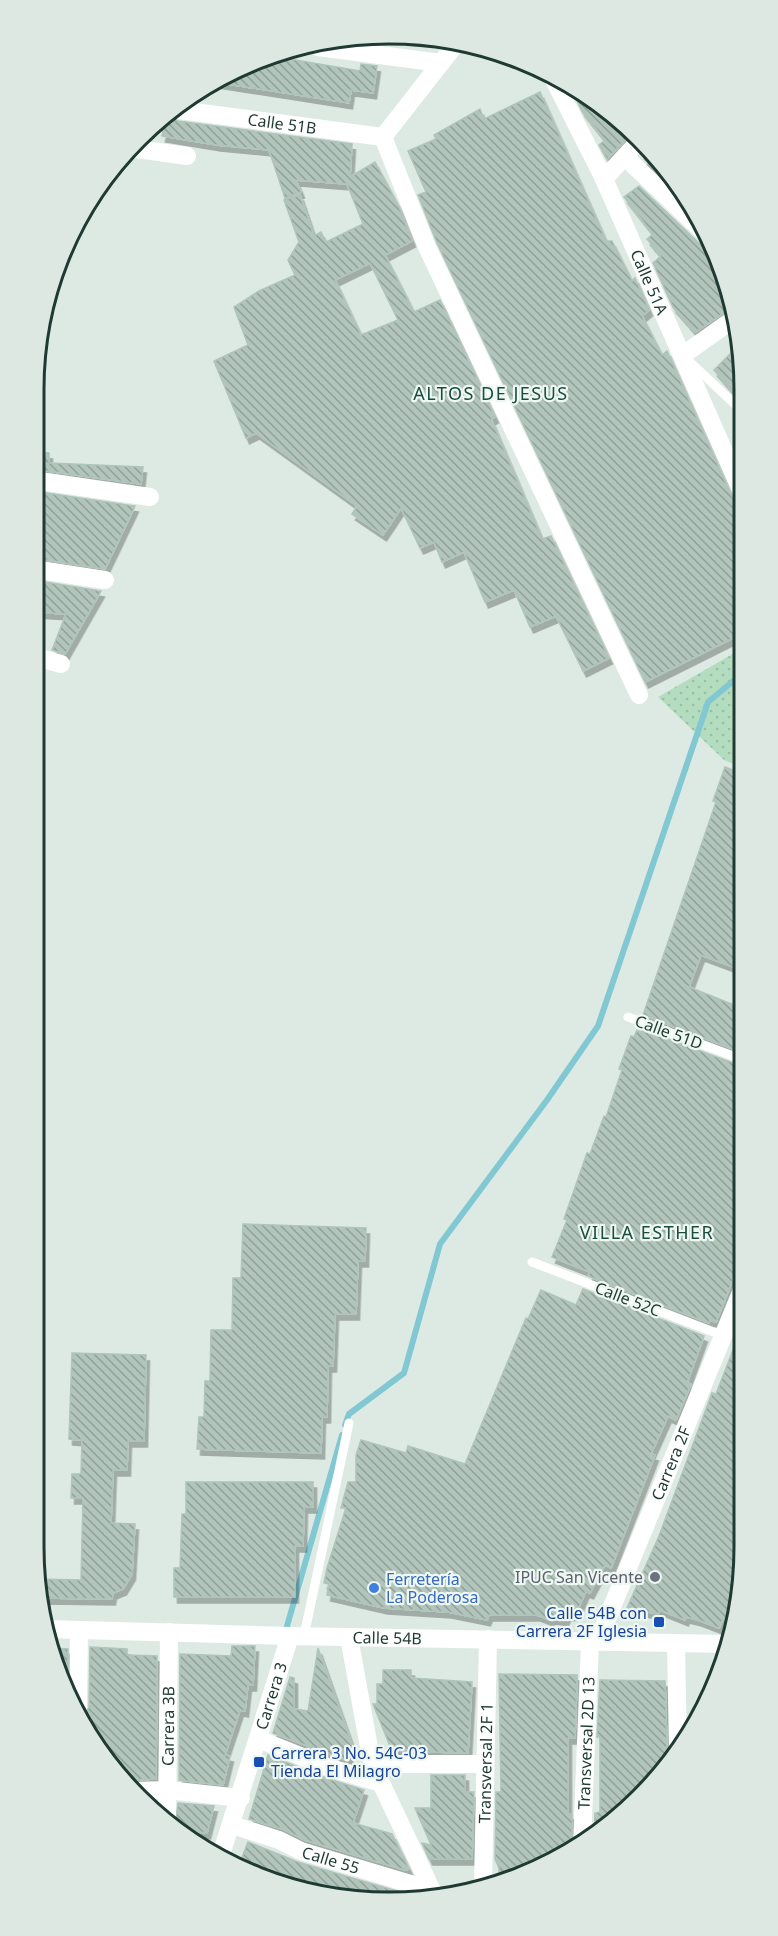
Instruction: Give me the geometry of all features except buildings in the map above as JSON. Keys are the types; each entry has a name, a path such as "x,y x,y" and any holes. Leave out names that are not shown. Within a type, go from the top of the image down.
{"street":[{"path":"330,49 441,63"},
{"path":"452,49 383,136 427,247 639,695"},
{"name":"Calle 51A","path":"558,88 604,179 734,473"},
{"name":"Calle 51B","path":"185,111 383,136"},
{"path":"604,179 634,146"},
{"path":"141,149 187,156"},
{"path":"625,157 689,218"},
{"path":"683,355 728,323"},
{"path":"44,482 150,496"},
{"path":"44,571 105,580"},
{"path":"44,659 61,664"},
{"name":"Carrera 2F","path":"594,1641 734,1311"},
{"name":"Calle 54B","path":"53,1629 721,1644"},
{"path":"78,1698 79,1630"},
{"name":"Carrera 3B","path":"167,1812 169,1632"},
{"name":"Carrera 3","path":"223,1850 258,1739 297,1636"},
{"path":"349,1637 372,1764 378,1782 432,1890"},
{"name":"Transversal 2F 1","path":"483,1879 488,1639"},
{"name":"Transversal 2D 13","path":"583,1833 594,1641"},
{"path":"676,1643 678,1736"},
{"path":"258,1739 330,1768 378,1782"},
{"path":"372,1764 485,1764"},
{"path":"145,1791 167,1790 241,1798"},
{"name":"Calle 55","path":"232,1826 279,1840 301,1851 426,1891"}],"lane":[{"path":"683,355 734,403"},
{"name":"Calle 51D","path":"628,1017 734,1056"},
{"name":"Calle 52C","path":"532,1262 724,1336"},
{"name":"Carrera 3","path":"297,1636 349,1423"}],"green space":[{"path":"734,653 734,764 724,760 658,697"}],"waterway":[{"path":"345,1425 349,1414 404,1373 440,1244 547,1100 598,1026 708,702 734,680"},
{"path":"285,1633 342,1435"}],"place":[{"name":"IPUC San Vicente","path":"655,1577"},
{"name":"Ferretería La Poderosa","path":"374,1588"},
{"name":"Calle 54B con Carrera 2F Iglesia","path":"659,1622"},
{"name":"Carrera 3 No. 54C-03 Tienda El Milagro","path":"259,1762"}],"district":[{"name":"ALTOS DE JESUS","path":"491,393"},
{"name":"VILLA ESTHER","path":"647,1232"}]}
